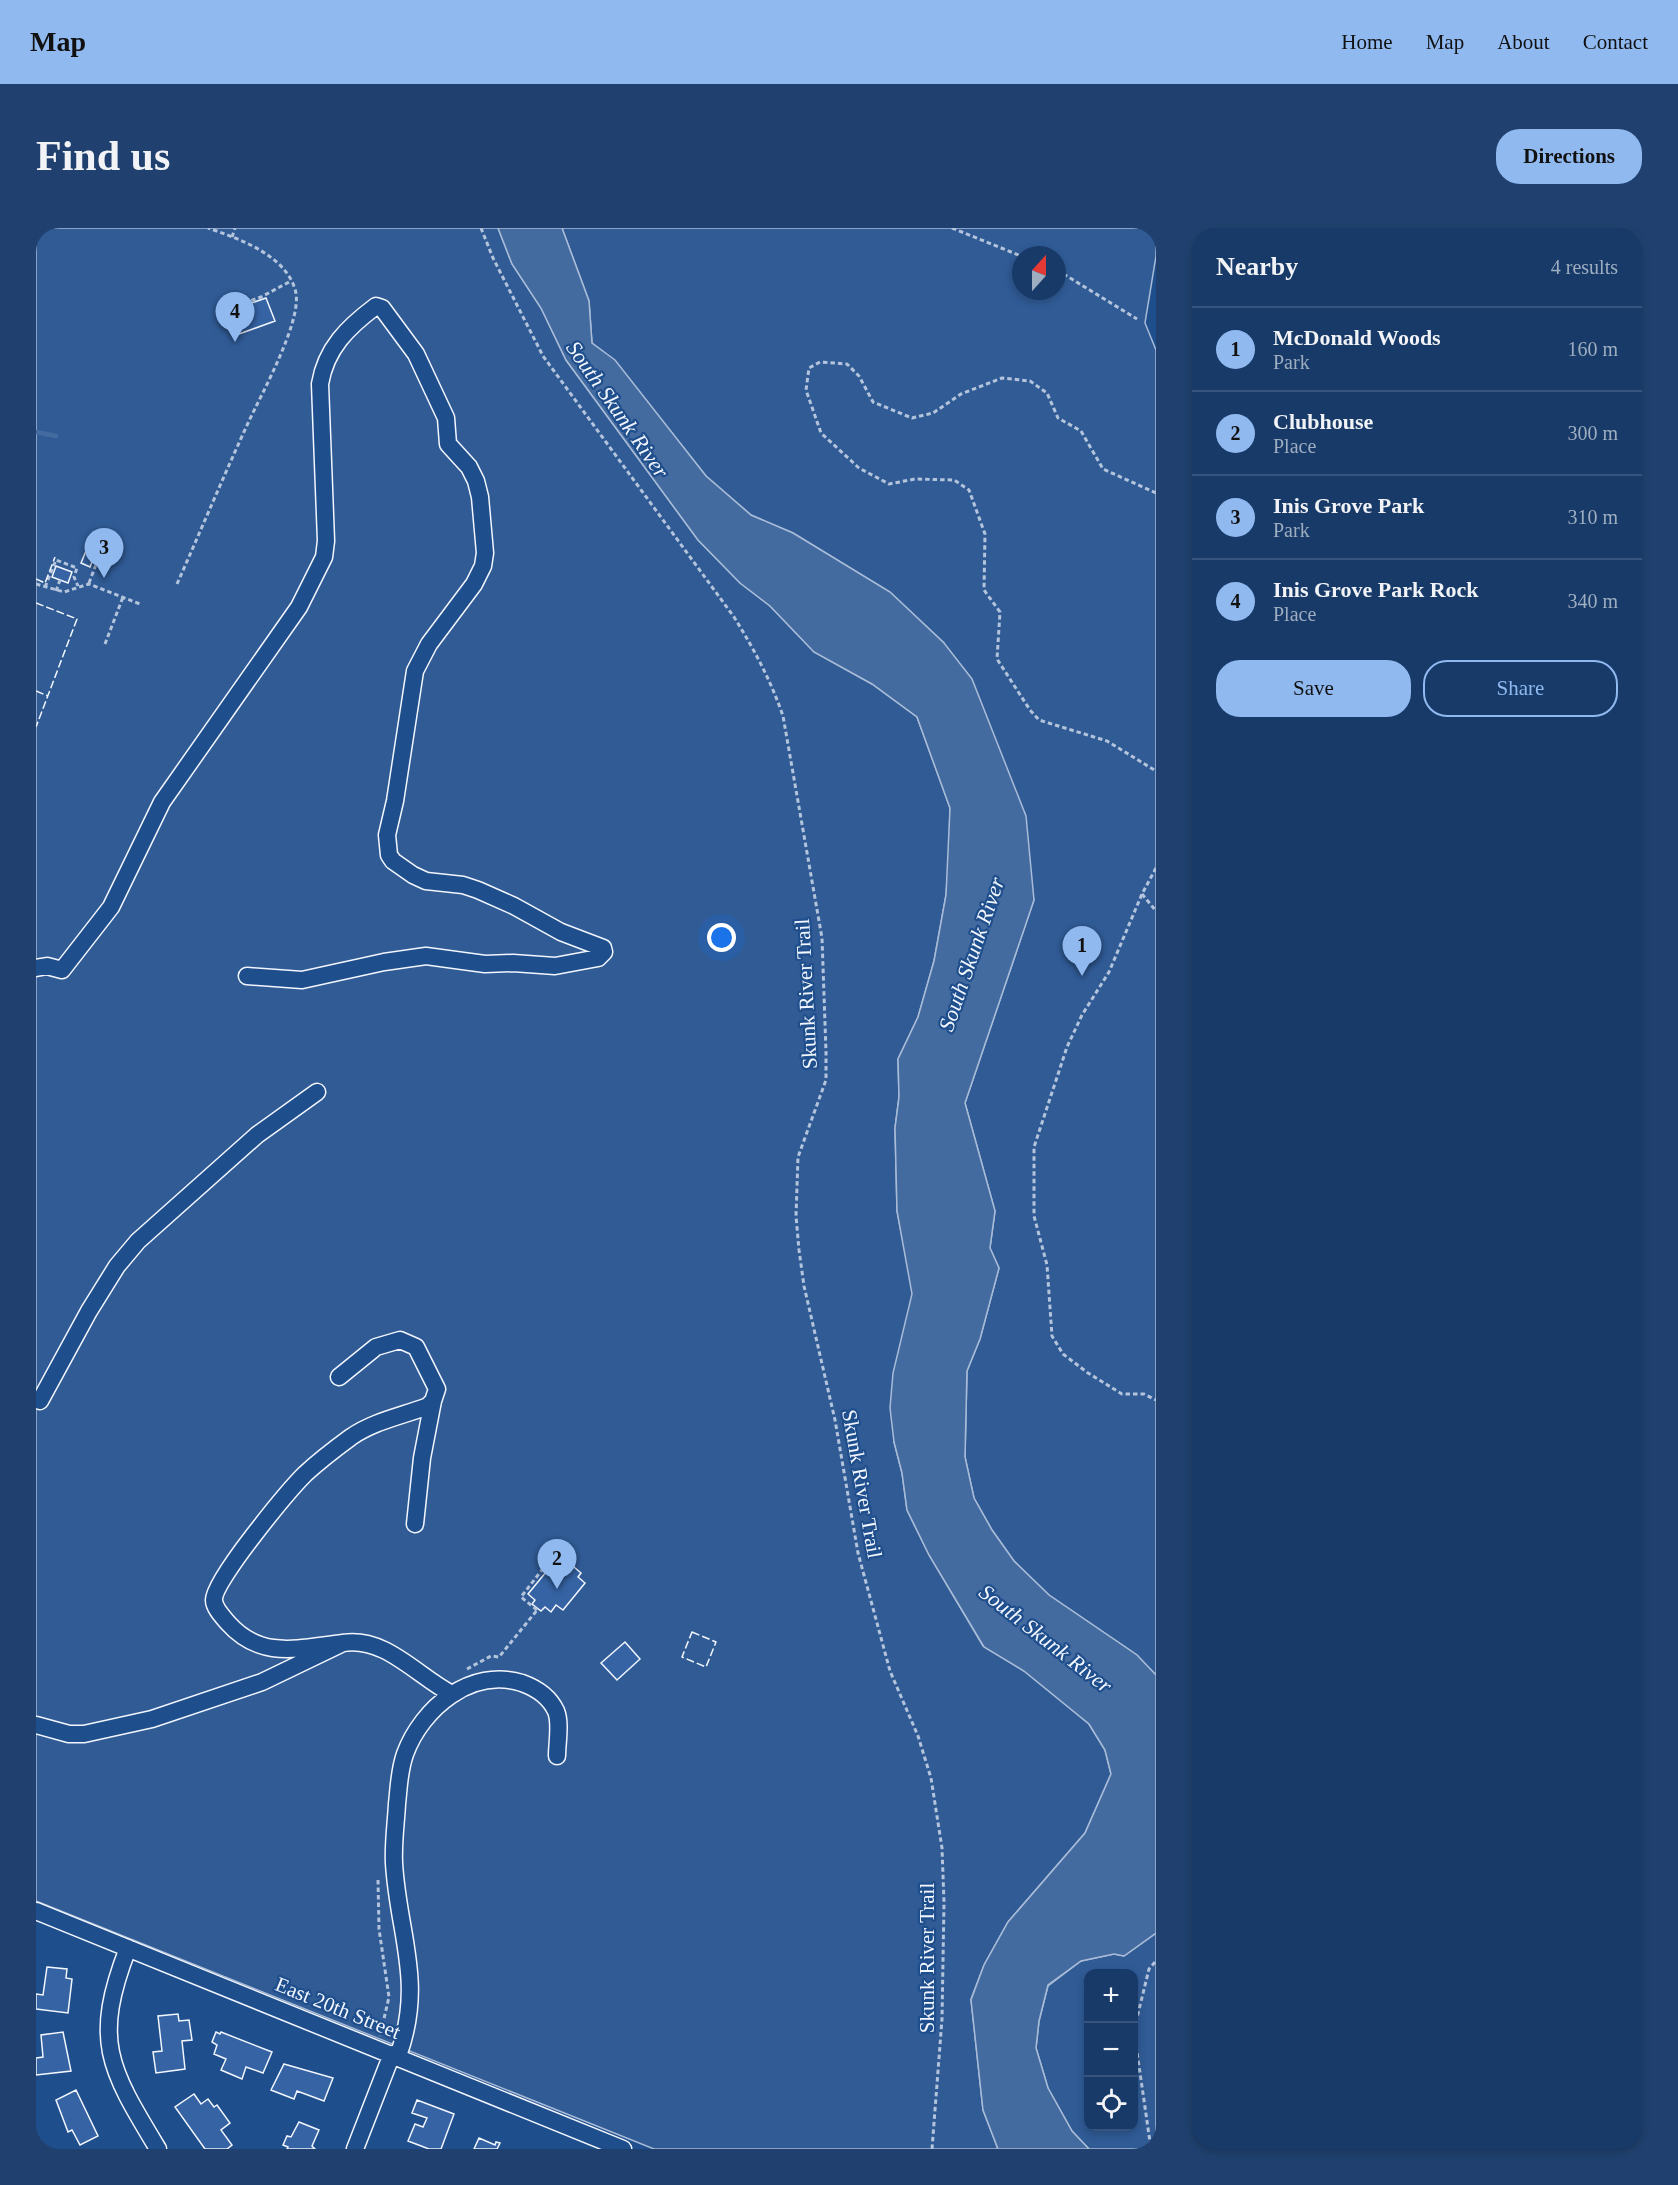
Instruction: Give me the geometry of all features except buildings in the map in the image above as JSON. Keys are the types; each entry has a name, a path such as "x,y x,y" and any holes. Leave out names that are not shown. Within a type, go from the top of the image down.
{"street":[{"path":"36,968 47,966 62,970 111,907 162,802 197,749 246,685 310,588 324,557 326,541 320,384 322,370 340,337 351,324 376,306 382,308 416,354 446,418 448,444 469,467 476,481 480,497 485,553 483,566 474,584 429,644 415,671 395,801 387,835 388,855 413,875 426,881 463,885 493,896 561,932 603,948 604,952 598,958 555,966 485,964 426,956 384,962 302,980 247,976"},
{"path":"40,1401 83,1321 117,1266 138,1241 257,1135 316,1092"},
{"path":"339,1377 376,1347 400,1340 408,1341 416,1347 437,1389 422,1458 415,1524"},
{"path":"433,1401 428,1406 369,1426 352,1436 305,1474 260,1528 218,1587 214,1600 218,1611 240,1637 252,1644 264,1648 284,1649 356,1641 388,1652 452,1694"},
{"path":"36,1725 69,1734 84,1734 152,1719 262,1682 343,1643"},
{"path":"355,2149 395,2055 404,2040 411,1988 407,1943 394,1863 399,1773 406,1752 423,1724 452,1694 470,1684 490,1678 532,1687 549,1699 557,1713 558,1756"},
{"name":"East 20th Street","path":"36,1911 623,2149"},
{"path":"128,1948 115,1982 107,2027 114,2069 158,2149"}],"path":[{"path":"177,584 276,366 292,321 296,295 291,281 278,263 254,247 208,228"},
{"path":"232,237 235,228"},
{"name":"Skunk River Trail","path":"481,228 493,258 543,356 734,617 757,656 783,716 822,938 826,1080 798,1157 796,1216 804,1286 835,1420 858,1553 890,1671 918,1736 931,1778 942,1848 944,1902 942,2019 938,2102 932,2149"},
{"path":"952,228 1012,251"},
{"path":"1066,276 1137,320"},
{"path":"230,308 261,297 291,281"},
{"path":"1156,493 1103,468 1081,431 1058,418 1047,393 1030,381 1002,378 961,394 933,413 912,418 873,402 860,376 847,364 820,362 809,368 806,390 821,432 859,468 889,484 915,479 954,480 969,490 985,534 984,590 1000,612 997,659 1030,710 1039,720 1107,741 1156,771"},
{"path":"89,584 100,554"},
{"path":"45,587 56,560 77,568 74,577 78,586"},
{"path":"56,591 60,580"},
{"path":"36,584 64,592 89,584 140,604"},
{"path":"105,644 123,597"},
{"path":"1156,868 1142,894 1109,972 1082,1015 1067,1047 1034,1147 1034,1216 1047,1265 1053,1336 1063,1354 1088,1373 1122,1394 1144,1394 1156,1400"},
{"path":"1142,894 1156,911"},
{"path":"462,1672 491,1656 499,1657 538,1610 521,1597 545,1566 549,1569"},
{"path":"379,1873 379,1929 389,1997 379,2040"},
{"path":"1136,2023 1149,1969 1156,1961"},
{"path":"1138,2059 1151,2149"}],"shaded area":[{"path":"36,228 498,228 512,264 541,308 566,360 698,540 740,583 770,606 814,652 872,684 917,717 950,808 949,855 946,895 934,961 918,1017 898,1059 899,1097 895,1128 897,1211 913,1294 905,1330 894,1442 902,1473 907,1510 929,1555 983,1646 1024,1671 1089,1724 1105,1750 1111,1774 1085,1833 1008,1922 984,1965 971,1999 983,2110 998,2149 654,2149 36,1901"},
{"path":"562,228 1156,228 1156,256 1145,323 1156,350 1156,1675 1137,1655 1049,1595 1014,1561 992,1530 974,1498 965,1457 967,1371 980,1339 999,1268 990,1248 995,1211 965,1103 1034,900 944,643 890,592 793,533 751,515 706,476 615,361 592,343 589,301"},
{"path":"1156,1933 1156,2149 1089,2149 1072,2131 1048,2088 1036,2048 1039,2021 1048,1986 1081,1961 1114,1954 1124,1956"}],"water":[{"name":"South Skunk River","path":"498,228 562,228 589,301 592,343 615,360 706,476 751,515 793,533 890,592 944,643 972,679 1026,816 1034,900 965,1103 995,1211 990,1248 999,1268 980,1339 967,1371 965,1457 974,1498 992,1530 1014,1561 1049,1595 1137,1655 1156,1675 1156,1933 1124,1956 1114,1954 1081,1961 1048,1985 1039,2021 1036,2048 1048,2088 1072,2131 1089,2149 998,2149 983,2110 971,2000 984,1965 1008,1922 1085,1833 1111,1774 1105,1750 1089,1724 1024,1671 984,1647 929,1555 907,1510 890,1408 893,1373 912,1294 897,1211 895,1128 899,1097 898,1059 918,1017 934,961 946,895 950,808 917,717 872,684 814,652 770,606 740,583 698,540 566,360 541,308 512,264"}],"waterway":[{"path":"36,432 56,436"}],"fence":[{"path":"36,579 45,583 55,557"},
{"path":"36,603 77,619 36,727"},
{"path":"36,691 48,696"},
{"path":"692,1632 716,1642 706,1667 682,1657 692,1632"}],"place":[{"name":"Inis Grove Park Rock","path":"235,342"},
{"name":"Inis Grove Park","path":"104,578"},
{"name":"McDonald Woods","path":"1082,976"},
{"name":"Clubhouse","path":"557,1589"}]}
